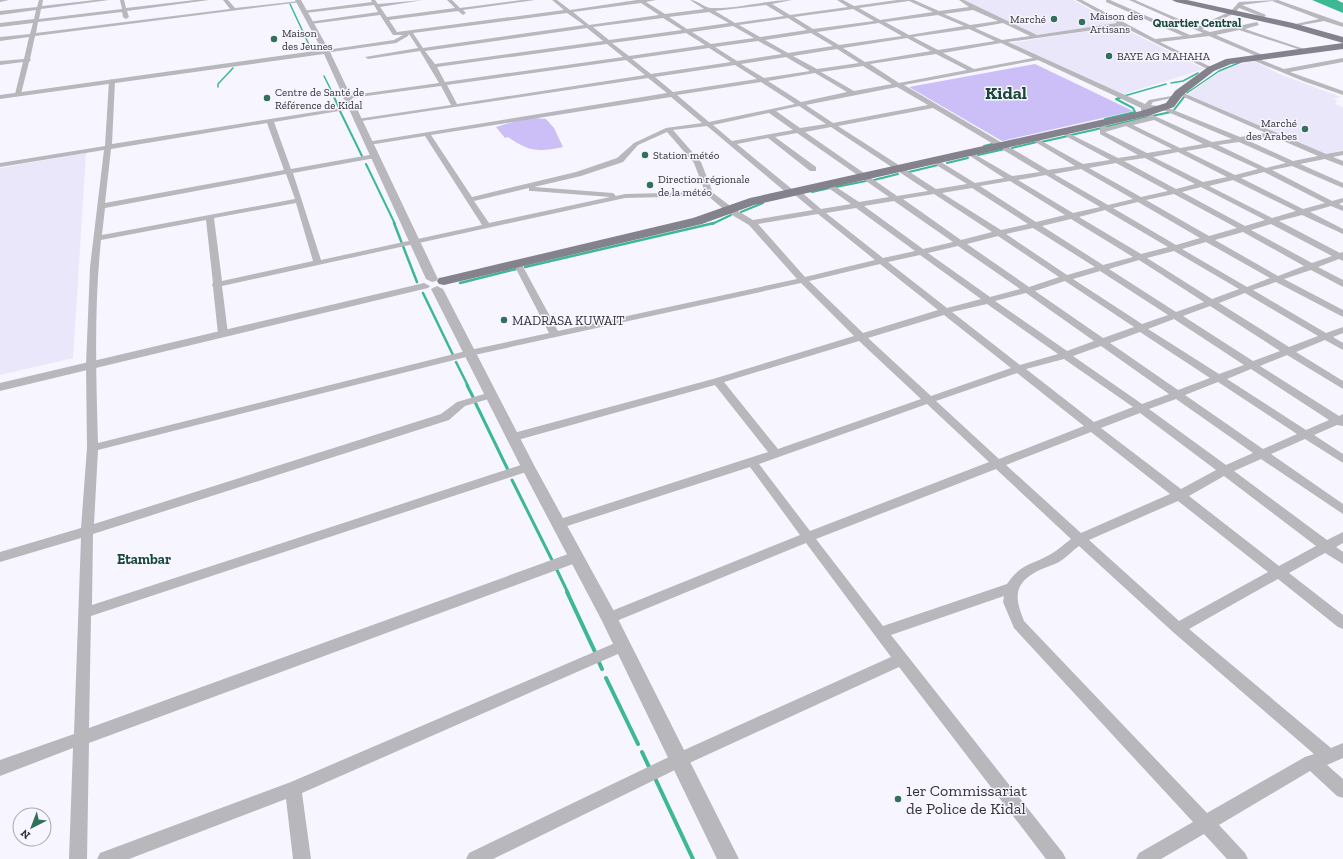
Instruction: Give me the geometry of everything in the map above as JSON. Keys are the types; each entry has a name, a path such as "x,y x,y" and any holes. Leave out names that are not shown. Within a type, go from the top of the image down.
{"main road":[{"path":"1176,0 1237,6 1259,21 1292,26 1341,45"},
{"path":"434,284 697,221 750,202 1062,132 1101,127 1146,114 1170,105 1177,94 1211,69 1229,61 1341,45"}],"street":[{"path":"0,1 7,0"},
{"path":"0,13 107,0"},
{"path":"122,0 127,24"},
{"path":"0,25 124,10 169,2 207,0"},
{"path":"225,0 234,10"},
{"path":"305,11 375,3 421,0"},
{"path":"449,0 474,23"},
{"path":"385,19 533,0"},
{"path":"554,0 607,41 625,58 730,143 820,211 881,261 1020,368 1343,623"},
{"path":"375,3 380,13 395,34 654,0"},
{"path":"692,0 853,93"},
{"path":"755,0 789,16 866,63 900,86 1343,347"},
{"path":"368,57 787,0"},
{"path":"839,0 973,71"},
{"path":"433,66 909,0 1037,59 1146,114 1265,170 1343,209"},
{"path":"961,0 1002,22 1035,36"},
{"path":"1078,0 1154,41 1211,69"},
{"path":"1101,2 1114,0"},
{"path":"1131,0 1162,12 1210,34 1284,71 1343,93"},
{"path":"1247,0 1253,2"},
{"path":"1197,29 1237,6 1253,2 1272,0 1295,7 1322,20 1343,25"},
{"path":"18,94 42,1"},
{"path":"0,39 299,1 326,52 346,98 375,156 434,284 514,437 528,467 609,618 728,859"},
{"path":"641,1 999,233 1141,328 1219,377 1343,459"},
{"path":"1108,1 1189,37"},
{"path":"169,2 173,18"},
{"path":"508,2 516,8"},
{"path":"1086,4 1094,3"},
{"path":"346,98 974,8"},
{"path":"520,12 525,16"},
{"path":"311,22 380,13"},
{"path":"1292,26 1322,20"},
{"path":"1154,41 1238,29 1259,21"},
{"path":"357,121 967,26 1002,22"},
{"path":"369,144 815,71 1035,36 1123,24"},
{"path":"1238,29 1300,52"},
{"path":"1238,29 1300,52"},
{"path":"410,32 433,66 454,105"},
{"path":"0,97 396,41 410,32"},
{"path":"469,200 525,188 578,174 620,160 636,144 668,129 708,124 772,112 853,93 900,86 1037,59"},
{"path":"0,63 28,60"},
{"path":"1284,71 1343,60"},
{"path":"78,859 87,531 93,448 91,366 94,267 108,147 112,81"},
{"path":"1327,88 1343,84"},
{"path":"1342,257 1102,133 1101,127 1127,124 1146,114 1151,100 1177,94 1343,164"},
{"path":"730,143 936,106"},
{"path":"0,165 351,107"},
{"path":"1164,108 1196,120 1343,186"},
{"path":"772,112 1343,510"},
{"path":"270,121 299,200 318,263"},
{"path":"1127,124 1343,232"},
{"path":"668,129 697,162 710,194 730,210 752,223 803,280 862,338 1079,539 1178,628 1336,753"},
{"path":"1062,132 1175,191 1343,284"},
{"path":"428,134 486,227"},
{"path":"752,223 1272,134"},
{"path":"769,136 813,169"},
{"path":"1034,139 1277,279 1343,314"},
{"path":"969,153 1212,302 1343,386"},
{"path":"93,448 470,353 803,280 1294,163 1343,153"},
{"path":"101,206 375,156"},
{"path":"936,161 1175,316 1342,421"},
{"path":"830,185 923,251 988,301 1141,408 1343,559"},
{"path":"525,188 625,196 710,194"},
{"path":"216,285 415,243 625,196"},
{"path":"98,238 299,200"},
{"path":"514,437 717,381 862,338 946,311 1029,290 1065,278 1273,221 1343,200"},
{"path":"210,217 216,285 223,334"},
{"path":"558,524 776,454 1020,368 1066,355 1245,290 1342,257"},
{"path":"517,263 555,334"},
{"path":"0,387 434,284"},
{"path":"609,618 808,537 1343,330"},
{"path":"717,381 776,454"},
{"path":"0,557 87,531 445,417 461,404 491,395"},
{"path":"1239,859 1019,624 1010,602 1012,588 1019,577 1029,569 1055,558 1079,539 1180,495 1224,471 1262,455 1305,434 1342,421"},
{"path":"752,462 808,537 1057,859"},
{"path":"85,613 528,467"},
{"path":"1178,628 1343,537"},
{"path":"0,768 576,557"},
{"path":"882,632 1012,588"},
{"path":"106,859 293,789 622,646"},
{"path":"484,857 679,760 902,659"},
{"path":"1145,859 1205,822 1311,762 1336,753"},
{"path":"1311,762 1343,790"},
{"path":"293,789 302,859"}],"shaded area":[{"name":"Marché","path":"964,0 1073,0 1116,24 1035,35"},
{"path":"1312,0 1337,0 1343,3 1343,13"},
{"name":"BAYE AG MAHAHA","path":"1119,26 1204,69 1124,94 1011,43"},
{"name":"Marché des Arabes","path":"1254,61 1279,74 1341,97 1333,99 1338,101 1335,104 1343,107 1343,152 1327,155 1188,95 1223,68"},
{"path":"1035,64 1133,111 1002,141 909,87"},
{"path":"523,119 546,119 554,128 563,147 547,150 534,150 522,146 508,137 505,138 496,127"},
{"path":"86,153 73,358 0,375 0,168"}],"waterway":[{"path":"290,4 311,49"},
{"path":"1187,93 1219,71 1241,62"},
{"path":"218,87 218,84 233,68"},
{"path":"1171,83 1183,81 1198,73"},
{"path":"324,76 335,98"},
{"path":"1124,96 1166,84"},
{"path":"334,97 339,108"},
{"path":"1174,110 1184,97 1183,98"},
{"path":"1105,119 1135,112 1133,108 1116,99 1120,98 1118,98"},
{"path":"340,111 362,156"},
{"path":"1152,116 1171,112"},
{"path":"1105,127 1148,117"},
{"path":"1071,135 1102,128"},
{"path":"1041,142 1068,136"},
{"path":"1012,148 1037,142"},
{"path":"984,146 992,144"},
{"path":"978,155 1005,149"},
{"path":"947,163 968,158"},
{"path":"366,164 395,224"},
{"path":"909,172 938,165"},
{"path":"874,180 898,174"},
{"path":"836,187 866,181"},
{"path":"812,192 830,188"},
{"path":"741,212 763,203"},
{"path":"712,224 731,215"},
{"path":"394,223 417,282"},
{"path":"525,267 714,223"},
{"path":"460,283 516,269"},
{"path":"423,293 453,355"},
{"path":"456,362 468,386"},
{"path":"467,385 473,397"},
{"path":"475,402 508,470"},
{"path":"512,480 552,560"},
{"path":"556,568 568,593"},
{"path":"567,592 596,654"},
{"path":"598,660 602,669"},
{"path":"606,678 638,744"},
{"path":"642,752 650,769"},
{"path":"654,776 693,859"}],"place":[{"name":"Marché","path":"1054,19"},
{"name":"Maison des Artisans","path":"1082,22"},
{"name":"Maison des Jeunes","path":"274,39"},
{"name":"BAYE AG MAHAHA","path":"1109,56"},
{"name":"Centre de Santé de Référence de Kidal","path":"267,98"},
{"name":"Marché des Arabes","path":"1305,129"},
{"name":"Station météo","path":"645,155"},
{"name":"Direction régionale de la météo","path":"650,185"},
{"name":"MADRASA KUWAIT","path":"504,320"},
{"name":"1er Commissariat de Police de Kidal","path":"898,799"}],"district":[{"name":"Quartier Central","path":"1197,23"},
{"name":"Kidal","path":"1006,93"},
{"name":"Etambar","path":"144,559"}]}
